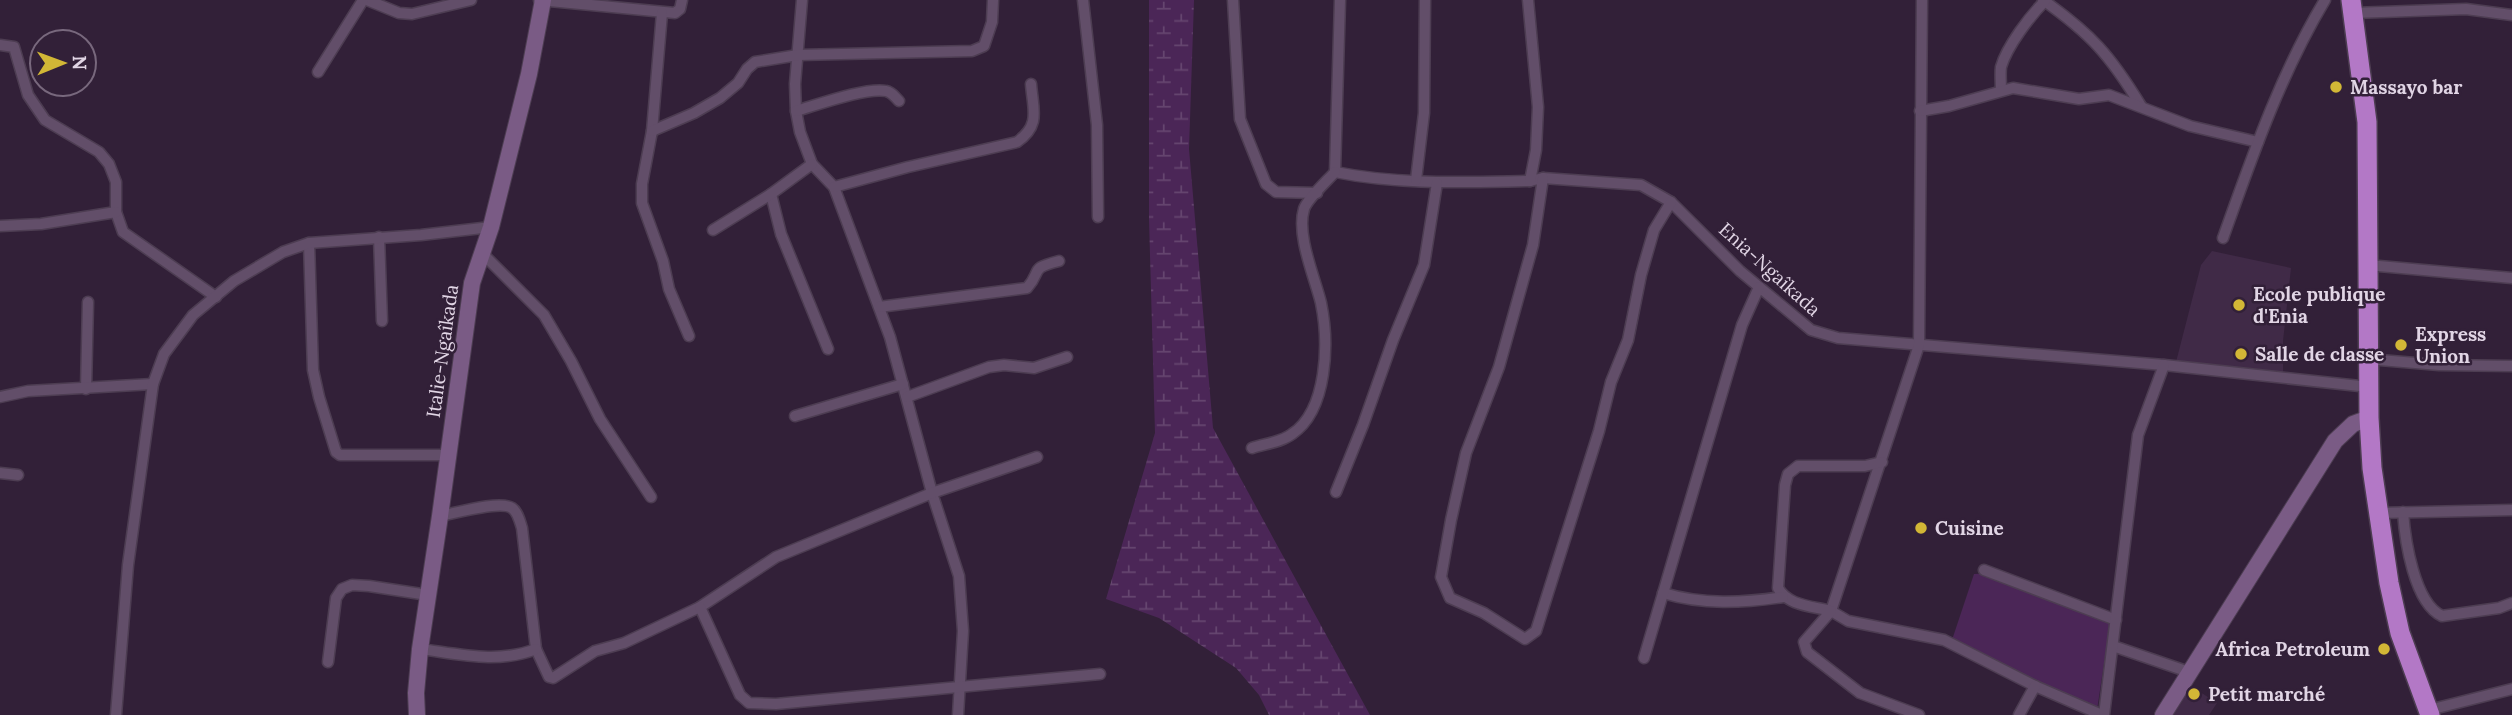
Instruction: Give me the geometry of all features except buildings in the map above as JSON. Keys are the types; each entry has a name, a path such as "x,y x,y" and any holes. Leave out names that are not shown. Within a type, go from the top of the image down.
{"highway":[{"path":"2352,6 2367,122 2369,418 2378,513 2400,633 2429,712"}],"street":[{"path":"318,72 365,0 399,13 412,14 471,0"},
{"path":"541,0 678,13 682,0"},
{"name":"Italie-Ngaîkada","path":"417,715 420,649 472,283 491,227 529,74 541,0"},
{"path":"802,0 795,84 800,132 812,164 834,187 879,307 907,397 932,493 959,576 963,631 958,715"},
{"path":"652,131 694,113 720,98 738,83 755,62 798,55 972,51 984,46 992,22 993,0"},
{"path":"1083,0 1097,125 1098,217"},
{"path":"1233,0 1240,120 1266,184 1276,192 1317,193"},
{"path":"1252,447 1290,436 1306,423 1323,378 1324,335 1321,304 1309,265 1302,222 1304,206 1335,172 1340,0"},
{"path":"1416,180 1423,113 1425,0"},
{"path":"1528,0 1538,107 1536,150 1530,181"},
{"path":"1919,715 1860,693 1807,652 1804,642 1831,611 1844,565 1882,462 1919,345 1922,0"},
{"path":"2223,238 2295,52 2325,0"},
{"path":"2001,90 2001,69 2011,46 2034,12 2045,1 2073,21 2102,48 2116,65 2141,106"},
{"path":"2352,6 2466,9 2512,15"},
{"path":"662,13 652,131 642,184 642,203 663,261 669,289 689,336"},
{"path":"0,45 14,47 28,95 45,120 99,152 109,164 116,182 116,212 123,232 135,243 216,297"},
{"path":"834,187 1017,142 1029,134 1034,123 1031,84"},
{"path":"1920,111 1968,102 2001,90 2028,89 2079,99 2109,95 2190,126 2258,142"},
{"path":"796,111 861,93 883,90 890,92 899,101"},
{"path":"713,230 771,194 812,164"},
{"name":"Enia-Ngaîkada","path":"1335,172 1368,178 1437,183 1530,181 1543,178 1641,185 1671,202 1740,271 1811,330 1838,338 2164,365 2369,387"},
{"path":"1543,178 1533,245 1499,367 1466,453 1441,577 1450,598 1485,613 1525,639 1536,631 1595,443 1611,382 1628,340 1641,275 1654,230 1671,202"},
{"path":"1336,492 1424,265 1437,183"},
{"path":"771,194 781,234 828,349"},
{"path":"0,226 41,224 116,212"},
{"path":"116,715 128,565 153,384 164,354 193,315 234,281 283,252 309,243 491,227"},
{"path":"379,237 382,321"},
{"path":"309,243 313,370 336,452 349,456 448,455"},
{"path":"481,251 544,314 600,419 651,497"},
{"path":"879,307 1027,288 1031,285 1036,270 1042,265 1059,261"},
{"path":"2368,265 2512,278"},
{"path":"1644,659 1742,325 1759,287"},
{"path":"86,389 88,302"},
{"path":"907,397 989,367 1004,365 1034,369 1067,357"},
{"path":"2368,359 2439,365 2512,366"},
{"path":"1882,462 1866,466 1798,466 1788,474 1777,580 1783,597 1831,611 1848,621 1944,640 2035,686 2103,715 2138,435 2164,365"},
{"path":"0,397 28,391 153,384"},
{"path":"794,416 903,384"},
{"path":"2163,715 2334,441 2353,424 2369,418"},
{"path":"440,516 496,505 510,506 516,511 522,528 536,649 549,677 553,678 595,650 624,643 701,607 776,557 932,493 1037,457"},
{"path":"0,473 18,475"},
{"path":"2378,513 2512,510"},
{"path":"2403,512 2409,560 2428,603 2436,613 2442,616 2498,608 2512,603"},
{"path":"1984,569 2116,620"},
{"path":"328,662 336,598 342,589 352,584 428,595"},
{"path":"1663,593 1682,599 1718,603 1783,597"},
{"path":"701,607 740,695 749,703 776,704 1100,674"},
{"path":"2113,646 2189,672"},
{"path":"420,649 490,658 517,657 536,649"},
{"path":"2019,715 2035,686"},
{"path":"2429,712 2512,689"}],"shaded area":[{"name":"Ecole publique d'Enia","path":"2212,251 2291,268 2283,341 2283,375 2176,362 2201,265"},
{"name":"Petit marché","path":"2191,686 2217,703 2209,715 2172,715"}],"green space":[{"path":"1149,0 1194,0 1189,149 1213,428 1370,715 1269,715 1259,695 1236,668 1159,618 1106,599 1155,433 1149,219"},
{"path":"1999,573 2111,617 2097,710 1951,643 1974,574"}],"place":[{"name":"Massayo bar","path":"2336,87"},
{"name":"Ecole publique d'Enia","path":"2239,305"},
{"name":"Express Union","path":"2401,345"},
{"name":"Salle de classe","path":"2241,354"},
{"name":"Cuisine","path":"1921,528"},
{"name":"Africa Petroleum","path":"2384,649"},
{"name":"Petit marché","path":"2194,694"}]}
